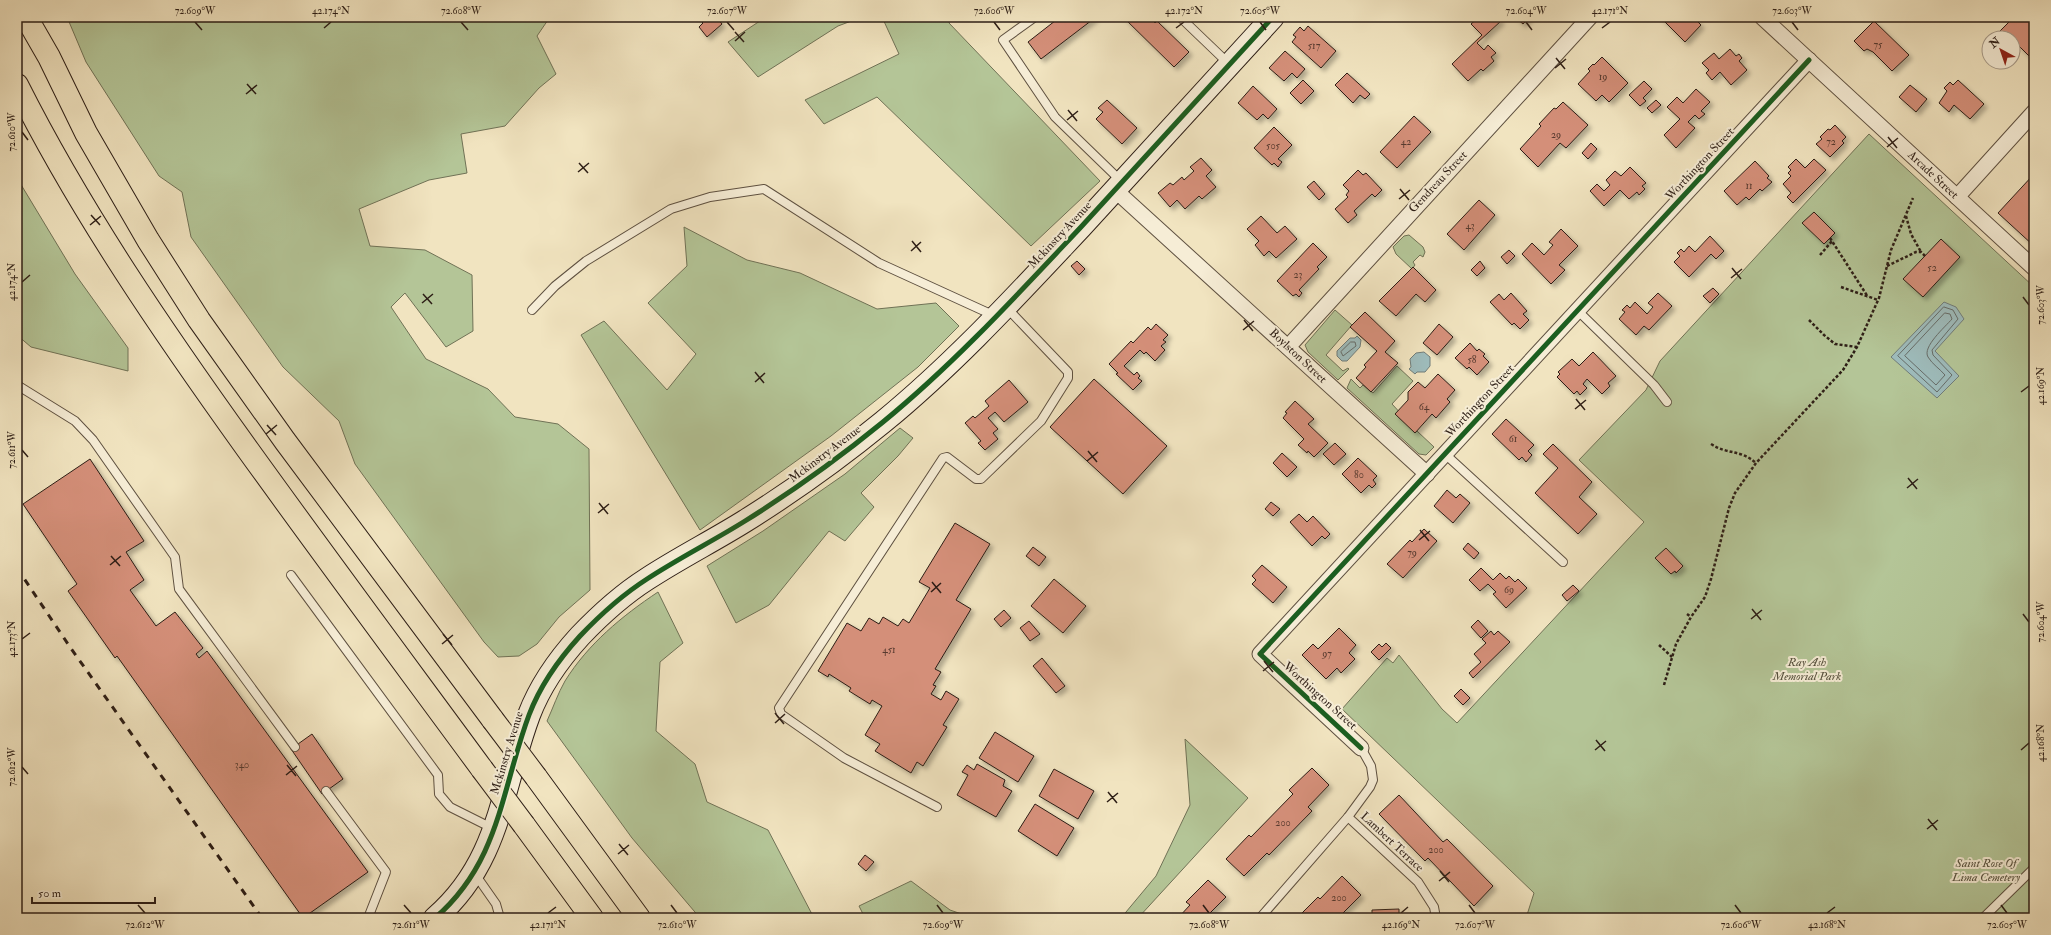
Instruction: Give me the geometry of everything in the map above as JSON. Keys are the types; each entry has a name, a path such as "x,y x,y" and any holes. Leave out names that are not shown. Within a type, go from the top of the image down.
{"highway":[{"path":"26,17 49,57 86,133 148,240 199,320 285,441 536,777 639,918"},
{"path":"17,85 86,208 134,287 185,363 592,918"}],"street":[{"name":"Mckinstry Avenue","path":"435,918 454,900 474,873 490,842 530,712 561,658 593,622 648,578 750,518 852,446 913,397 1001,311 1119,186 1273,17"},
{"name":"Gendreau Street","path":"1288,347 1590,17"},
{"name":"Arcade Street","path":"1762,17 2034,268"},
{"name":"Worthington Street","path":"1361,748 1260,654 1809,60"},
{"path":"1957,197 2034,112"},
{"name":"Boylston Street","path":"1119,186 1288,347 1426,474"}],"lane":[{"path":"1035,17 1003,40 1055,117 1119,186"},
{"path":"1180,17 1230,65"},
{"path":"532,310 555,286 586,261 671,209 710,197 764,189 879,263 1001,311 1068,372 1068,378 1041,420 981,479 976,479 947,457 943,458 780,708 781,714 844,758 938,808"},
{"path":"1578,311 1654,385 1667,402"},
{"path":"17,385 75,421 94,440 175,557 179,589 295,746"},
{"path":"1445,454 1563,562"},
{"path":"291,575 438,775 439,794 446,803 450,807 494,829"},
{"name":"Worthington Street","path":"1348,817 1366,794 1373,780 1369,760 1361,748"},
{"path":"326,791 386,872 368,918"},
{"name":"Lambert Terrace","path":"1260,918 1348,817 1418,882 1434,907 1436,918"},
{"path":"1983,918 2034,868"},
{"path":"474,873 490,893 496,904 500,918"}],"path":[{"path":"1664,686 1676,644 1691,617 1705,597 1712,579 1729,508 1735,493 1756,463 1842,370 1857,347 1878,300 1886,266 1913,198"},
{"path":"1906,215 1911,234 1921,252 1925,256"},
{"path":"1820,255 1831,239 1868,297"},
{"path":"1886,266 1908,254 1921,252"},
{"path":"1841,287 1878,300"},
{"path":"1809,320 1835,344 1857,347"},
{"path":"1711,444 1726,451 1742,453 1756,463"},
{"path":"1688,614 1691,617"},
{"path":"1659,645 1672,656"}],"green space":[{"path":"67,17 550,17 537,36 556,74 539,88 505,126 461,134 467,173 429,180 359,209 370,246 425,250 472,275 473,331 446,347 405,293 391,307 426,359 488,389 515,417 558,424 589,449 590,590 559,617 537,644 519,656 498,657 484,642 355,464 339,421 283,367 191,237 182,192 159,176 86,62"},
{"path":"766,17 862,17 838,26 758,77 728,42"},
{"path":"882,17 950,17 949,23 1100,181 1031,246 877,97 824,124 805,100 899,54"},
{"name":"Ray Ash Memorial Park","path":"1869,134 2034,287 2034,918 1526,918 1534,893 1342,709 1387,658 1393,663 1399,655 1442,709 1457,723 1644,522 1579,460 1646,390 1660,361"},
{"path":"17,178 75,274 128,348 128,371 31,347 17,335"},
{"path":"684,227 747,260 800,273 877,309 936,303 959,326 918,367 831,436 700,530 581,335 604,321 667,390 696,354 648,303 687,266"},
{"path":"1409,235 1423,247 1425,252 1423,257 1420,255 1413,262 1415,265 1412,269 1396,254 1393,247 1404,236"},
{"path":"1335,310 1352,325 1326,355 1343,371 1348,368 1349,369 1338,380 1308,352 1305,345"},
{"path":"1397,366 1413,381 1392,404 1434,447 1426,455 1419,454 1347,388 1351,379 1360,388 1363,385 1373,393"},
{"path":"900,428 913,438 898,456 861,493 874,507 845,541 829,531 769,605 736,623 707,566 763,531 845,474"},
{"path":"658,592 683,643 660,662 656,731 695,764 707,802 768,830 814,918 700,918 632,838 547,721 565,681 584,655 619,621"},
{"path":"1185,739 1248,798 1138,918 1121,918 1156,876 1190,805"},
{"path":"911,881 950,910 973,918 865,918 859,906"}],"water":[{"path":"1944,302 1956,307 1964,319 1935,351 1959,376 1937,398 1891,357"},
{"path":"1357,336 1361,340 1360,347 1347,361 1342,361 1337,356 1337,351 1350,338 1355,338"},
{"path":"1424,352 1430,357 1430,366 1425,372 1417,372 1415,374 1409,369 1411,367 1410,359 1416,353"}],"building":[{"path":"697,17 716,17 722,24 707,37 699,27 703,23"},
{"path":"1060,17 1096,17 1041,59 1028,42"},
{"path":"1123,17 1150,17 1155,23 1157,21 1189,52 1174,67"},
{"path":"1479,17 1498,17 1501,21 1477,43 1484,50 1488,45 1496,53 1491,57 1494,61 1483,71 1481,69 1468,81 1452,64 1482,35 1471,24"},
{"path":"1515,17 1530,17 1523,24"},
{"path":"1660,17 1693,17 1701,25 1685,42"},
{"path":"2014,17 2033,18 2029,21 2034,26 2034,61 2021,48 2021,30 2001,30"},
{"path":"1874,21 1909,55 1892,71 1873,52 1867,49 1864,51 1854,41"},
{"path":"1308,26 1336,51 1321,68 1292,42 1296,37 1293,35 1300,27 1304,31"},
{"path":"1730,49 1736,56 1739,54 1742,58 1739,61 1747,70 1731,85 1720,72 1712,80 1706,73 1709,70 1702,63 1714,53 1719,59"},
{"path":"1285,51 1305,69 1297,78 1292,73 1284,81 1269,68"},
{"path":"1602,57 1628,83 1609,102 1602,95 1596,101 1578,84 1590,71 1588,69"},
{"path":"1347,73 1370,94 1365,99 1360,95 1353,103 1335,85"},
{"path":"1303,80 1314,91 1301,104 1290,93"},
{"path":"1958,80 1984,104 1970,119 1954,105 1949,112 1939,103 1947,91 1944,88 1950,82 1953,85"},
{"path":"1644,81 1652,89 1643,98 1646,101 1640,106 1629,95"},
{"path":"1910,85 1927,99 1916,112 1899,97"},
{"path":"1253,86 1277,109 1268,119 1263,114 1257,120 1238,103"},
{"path":"1696,89 1710,102 1701,111 1705,114 1699,119 1695,115 1688,122 1695,128 1676,148 1664,135 1680,119 1667,107 1677,97 1683,103"},
{"path":"1107,100 1137,128 1122,144 1096,119 1103,112 1098,108"},
{"path":"1656,100 1661,105 1652,113 1647,108"},
{"path":"1563,102 1588,125 1566,148 1560,143 1538,167 1520,149 1541,126 1539,124 1554,108 1556,109"},
{"path":"1414,116 1431,132 1397,168 1380,152"},
{"path":"1835,125 1846,137 1842,141 1844,143 1830,157 1816,144 1822,139 1820,137 1828,129 1830,130"},
{"path":"1274,127 1292,145 1278,159 1282,162 1278,167 1274,163 1272,165 1254,148"},
{"path":"1591,143 1597,149 1588,159 1582,153"},
{"path":"1201,158 1212,170 1206,176 1216,187 1202,199 1199,196 1185,209 1177,200 1170,207 1158,193 1170,183 1173,185 1182,177 1184,180 1194,171 1190,167"},
{"path":"1796,159 1805,168 1814,159 1826,170 1793,203 1787,197 1791,193 1783,184 1791,176 1788,173 1791,170 1788,167"},
{"path":"1755,161 1769,176 1767,178 1772,182 1762,191 1760,189 1749,200 1746,197 1737,205 1724,191"},
{"path":"1630,167 1646,183 1642,186 1645,189 1639,195 1637,192 1629,199 1620,190 1604,206 1590,191 1597,184 1604,191 1610,185 1606,180 1615,171 1621,176"},
{"path":"1358,170 1363,175 1366,173 1382,190 1375,197 1372,194 1354,211 1357,215 1348,223 1335,209 1348,197 1346,195 1349,191 1343,185"},
{"path":"2034,174 2034,246 1998,213"},
{"path":"1314,181 1325,194 1319,200 1307,187"},
{"path":"1479,200 1495,215 1464,250 1447,234"},
{"path":"1814,212 1835,233 1824,244 1802,223"},
{"path":"1261,216 1277,233 1285,226 1297,239 1276,258 1269,251 1264,256 1255,245 1259,241 1247,229"},
{"path":"1561,229 1578,246 1559,265 1565,270 1551,284 1522,254 1532,243 1544,255 1553,245 1549,242"},
{"path":"1710,236 1724,251 1716,259 1711,254 1689,277 1674,262 1680,256 1677,253 1681,249 1684,252 1689,246 1695,252"},
{"path":"1941,239 1960,257 1923,297 1903,279"},
{"path":"1313,243 1327,257 1317,267 1319,269 1299,290 1302,293 1299,297 1296,294 1293,296 1277,281"},
{"path":"1509,250 1515,256 1507,264 1501,257"},
{"path":"1077,261 1085,269 1079,275 1071,266"},
{"path":"1480,261 1485,268 1477,276 1471,270"},
{"path":"1413,267 1436,290 1425,302 1416,294 1396,316 1379,301"},
{"path":"1713,288 1719,294 1710,303 1703,296"},
{"path":"1511,293 1527,311 1523,314 1529,320 1520,329 1514,323 1512,325 1490,302 1499,294 1504,300"},
{"path":"1658,293 1672,306 1649,330 1644,326 1636,335 1619,319 1625,312 1622,310 1627,305 1630,308 1635,302 1647,314 1653,307 1648,303"},
{"path":"1365,312 1395,341 1385,352 1398,363 1371,392 1356,378 1366,367 1364,365 1377,351 1350,327"},
{"path":"1156,324 1168,335 1163,340 1166,342 1161,346 1165,350 1155,361 1146,352 1144,354 1140,350 1124,366 1134,375 1137,372 1140,376 1138,378 1142,381 1133,390 1116,374 1118,373 1109,364 1131,341 1133,343 1148,327 1151,330"},
{"path":"1439,324 1453,337 1437,355 1423,343"},
{"path":"1470,343 1477,351 1479,349 1485,354 1483,356 1489,362 1477,375 1469,367 1467,369 1455,358"},
{"path":"1593,352 1616,376 1608,383 1610,386 1602,394 1587,379 1583,384 1587,388 1580,395 1577,391 1574,394 1557,377 1560,374 1558,372 1572,359 1579,366"},
{"path":"1438,374 1455,390 1447,399 1450,402 1436,418 1432,414 1415,433 1395,414 1408,400 1408,392 1418,382 1425,388"},
{"path":"1094,379 1167,446 1123,494 1050,427"},
{"path":"1009,380 1028,402 1004,422 995,412 988,418 998,429 993,433 998,439 985,450 978,443 981,441 965,423 973,416 975,418 989,406 985,401"},
{"path":"1295,401 1314,419 1308,424 1328,443 1314,457 1298,445 1304,439 1283,418 1287,413 1285,412"},
{"path":"1506,419 1534,445 1528,451 1532,455 1526,462 1522,457 1519,460 1492,434"},
{"path":"1335,443 1346,454 1334,465 1323,454"},
{"path":"1553,444 1592,482 1579,497 1597,514 1578,534 1535,493 1558,468 1543,454"},
{"path":"1282,453 1297,467 1287,477 1273,463"},
{"path":"1358,458 1377,476 1373,480 1376,484 1372,488 1369,485 1361,493 1342,474"},
{"path":"90,459 144,541 126,552 144,580 130,590 156,626 175,612 203,648 196,654 199,658 207,651 368,872 303,918 117,656 115,658 68,591 77,584 23,504"},
{"path":"1447,490 1456,498 1460,494 1470,503 1453,523 1434,506"},
{"path":"1271,502 1280,509 1273,516 1265,509"},
{"path":"1299,514 1307,522 1313,516 1330,534 1325,539 1322,536 1312,546 1290,522"},
{"path":"955,523 990,544 956,600 971,609 935,669 941,672 933,685 936,686 931,694 941,700 946,691 959,699 943,725 947,727 923,766 917,762 911,773 875,751 880,744 865,735 882,706 872,700 870,704 849,691 851,688 829,674 828,677 818,671 847,623 861,631 869,618 879,624 883,617 898,626 903,619 909,623 930,588 919,582"},
{"path":"1424,529 1437,541 1403,578 1387,564 1410,540 1412,542"},
{"path":"1468,543 1479,553 1474,559 1463,549"},
{"path":"1033,547 1046,557 1039,566 1026,556"},
{"path":"1666,548 1683,566 1676,573 1675,571 1671,574 1655,558"},
{"path":"1262,565 1287,587 1273,603 1252,584 1256,580 1252,576"},
{"path":"1481,568 1493,580 1500,573 1506,579 1509,576 1515,582 1518,579 1527,588 1506,608 1493,594 1496,592 1488,584 1480,591 1469,580"},
{"path":"1054,579 1086,606 1063,633 1031,606"},
{"path":"1573,585 1579,591 1567,601 1562,595"},
{"path":"1004,610 1011,618 1001,627 994,619"},
{"path":"1478,620 1488,631 1481,638 1471,627"},
{"path":"1029,621 1040,634 1030,641 1020,628"},
{"path":"1339,628 1356,645 1349,653 1355,659 1341,673 1337,668 1326,679 1302,655 1313,644 1318,649"},
{"path":"1491,631 1494,635 1498,631 1510,642 1473,678 1469,673 1481,662 1474,654 1486,643 1482,639"},
{"path":"1386,643 1391,648 1379,660 1371,652 1379,644 1382,647"},
{"path":"1042,658 1065,686 1056,693 1033,666"},
{"path":"1461,689 1470,698 1463,705 1454,696"},
{"path":"995,732 1034,756 1018,782 979,758"},
{"path":"312,734 343,779 322,794 291,749"},
{"path":"977,764 1005,780 1003,786 1012,791 996,817 957,795 968,775 962,772 967,765 974,770"},
{"path":"1312,768 1329,785 1308,807 1312,811 1269,855 1267,853 1244,876 1226,859 1249,835 1251,837 1293,794 1289,790"},
{"path":"1054,769 1094,791 1078,819 1039,796"},
{"path":"1399,795 1443,842 1447,839 1493,886 1474,906 1428,858 1425,861 1379,814"},
{"path":"1035,804 1074,828 1057,856 1018,831"},
{"path":"865,855 874,862 866,871 858,864"},
{"path":"1342,876 1361,895 1338,918 1297,918 1318,897 1320,899"},
{"path":"1208,880 1226,897 1205,918 1178,918 1190,905 1186,902"},
{"path":"1399,909 1399,918 1372,918 1372,910"}],"railway":[{"path":"17,568 70,647 262,918"}],"cycle path":[{"path":"435,918 457,896 473,873 486,849 496,824 533,704 551,673 580,636 595,620 638,585 763,510 816,474 910,399 961,352 1034,277 1273,17"},
{"path":"1361,748 1260,654 1809,60"}],"park label":[{"name":"Saint Rose Of Lima Cemetery","path":"1986,870"}]}
